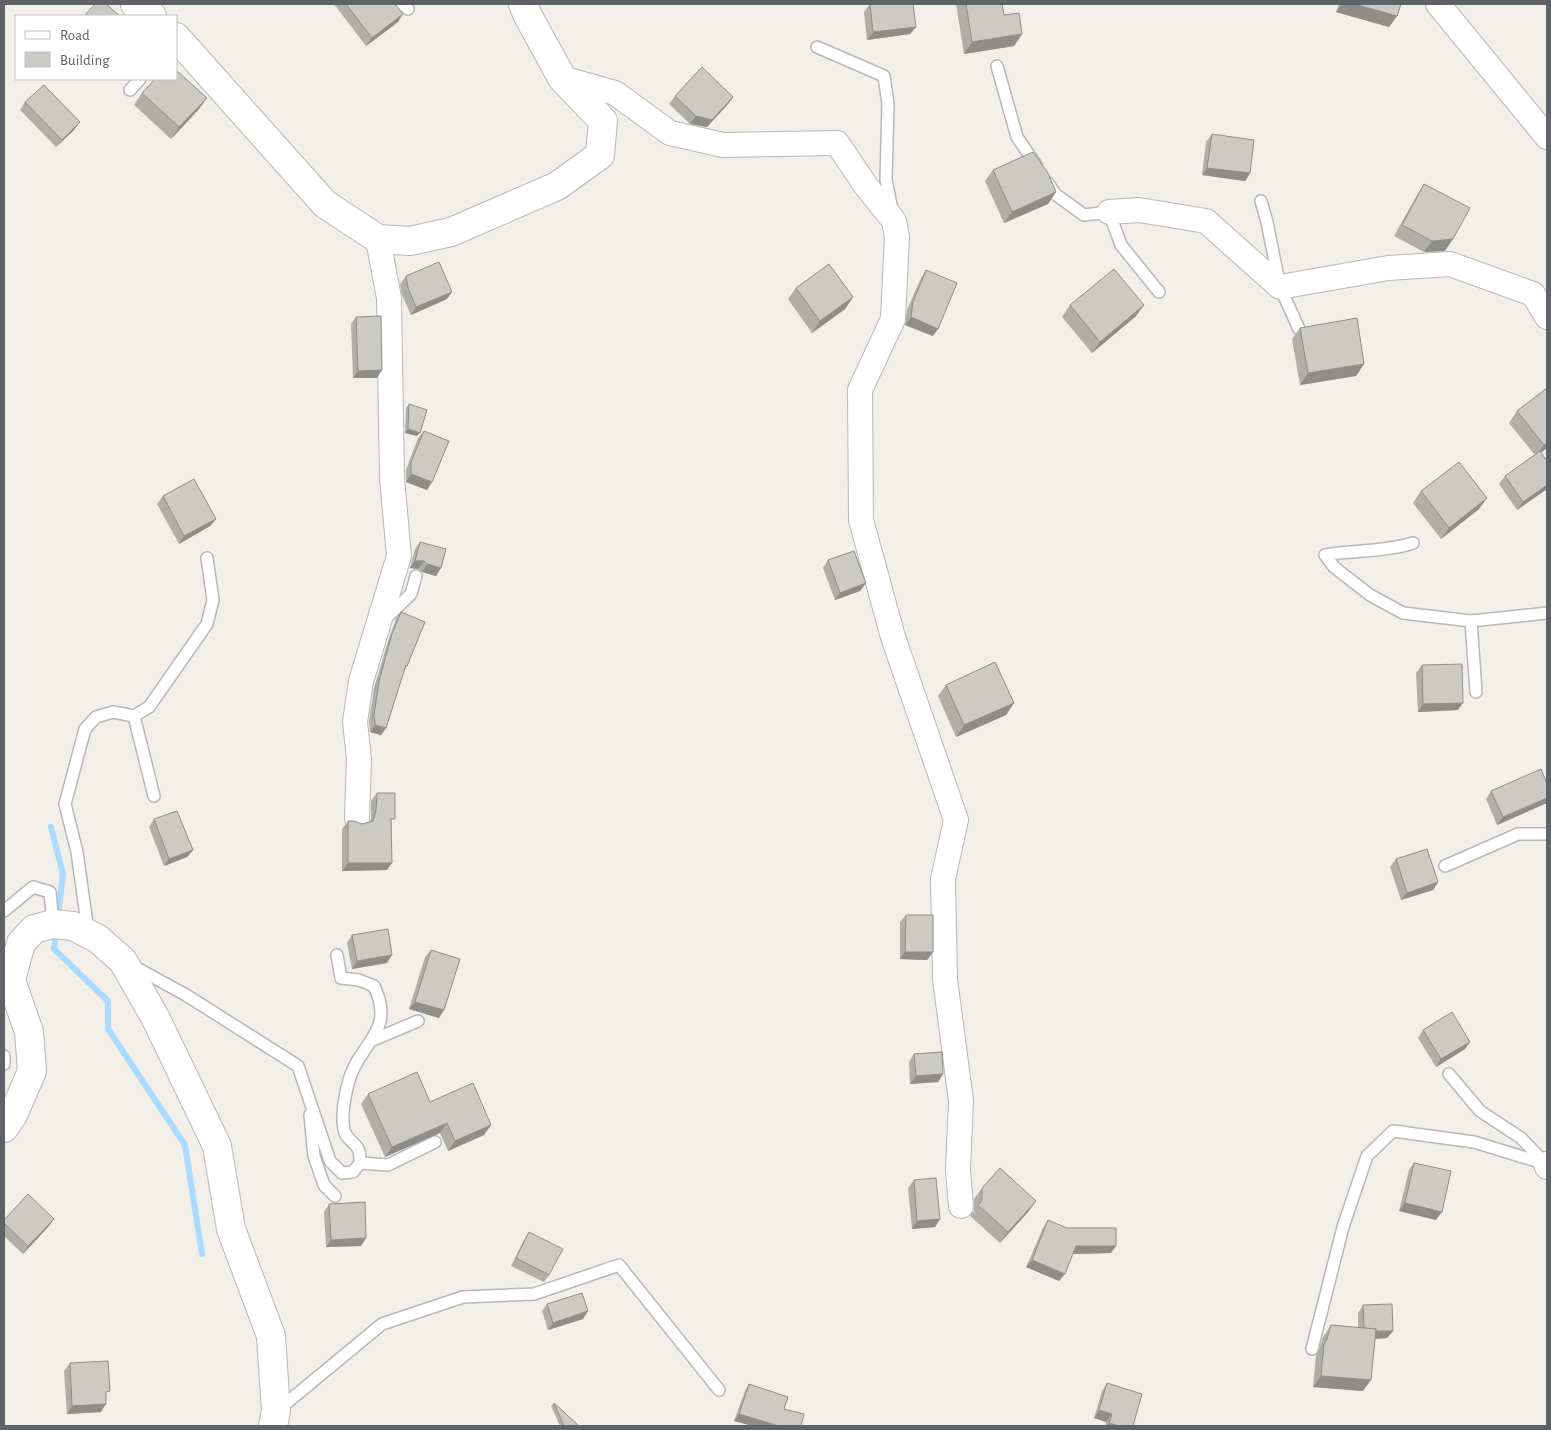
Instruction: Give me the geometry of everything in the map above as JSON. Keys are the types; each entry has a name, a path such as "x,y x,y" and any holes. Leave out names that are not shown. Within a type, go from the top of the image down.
{"street":[{"path":"178,39 325,204 378,239 410,241 451,232 557,186 600,155 603,121 562,78 523,4"},
{"path":"1438,4 1547,137"},
{"path":"562,78 615,93 670,133 722,145 837,143 866,186 894,221 897,237 893,319 860,390 861,520 893,637 956,820 943,879 945,979 961,1101 958,1170 961,1206"},
{"path":"1108,212 1139,210 1206,221 1280,287 1388,268 1450,264 1533,294 1547,317"},
{"path":"357,818 359,759 355,722 361,681 399,556 392,478 389,298 378,239"},
{"path":"4,1128 13,1115 32,1071 29,1032 11,980 21,943 34,929 54,924 73,926 98,939 123,961 156,1019 217,1146 231,1229 271,1336 274,1419"}],"lane":[{"path":"816,47 884,76 888,104 886,179 894,221"},
{"path":"996,66 1017,137 1055,194 1084,215 1108,212 1121,245 1159,292"},
{"path":"130,90 139,80"},
{"path":"1261,201 1280,287 1299,329"},
{"path":"1413,543 1325,555 1334,567 1370,595 1403,613 1471,621 1547,612"},
{"path":"88,933 77,852 65,804 84,729 96,716 113,712 134,716 149,707 207,624 213,600 207,558"},
{"path":"378,626 411,594 416,576"},
{"path":"1471,621 1476,692"},
{"path":"134,716 154,796"},
{"path":"1445,866 1518,834 1547,834"},
{"path":"4,910 33,887 50,892 54,924"},
{"path":"123,961 186,995 298,1066 330,1161 342,1173 353,1172 360,1163 359,1151 345,1133 343,1113 349,1079 361,1054 373,1040 381,1018 380,1000 374,986 359,980 341,978 337,956"},
{"path":"373,1040 418,1021"},
{"path":"4,1056 4,1064"},
{"path":"1449,1074 1480,1111 1521,1138 1547,1165"},
{"path":"308,1096 314,1156 324,1184 335,1196"},
{"path":"1312,1349 1343,1227 1367,1156 1393,1131 1474,1142 1547,1165"},
{"path":"360,1163 388,1165 435,1142"},
{"path":"274,1419 382,1324 463,1297 534,1294 619,1265 719,1390"}],"building":[{"path":"95,4 106,4 119,15 85,15"},
{"path":"346,4 395,4 403,14 372,38"},
{"path":"870,4 913,4 916,27 873,32"},
{"path":"966,4 1002,4 1004,15 1019,13 1022,34 972,42"},
{"path":"1354,4 1401,4 1397,16"},
{"path":"702,67 733,97 712,120 696,116 675,96"},
{"path":"178,72 207,98 179,127 142,93 154,80 178,80"},
{"path":"44,85 80,122 62,140 25,102"},
{"path":"1212,134 1254,140 1250,173 1207,168"},
{"path":"1033,152 1048,173 1056,192 1012,212 993,170"},
{"path":"1424,184 1470,208 1453,239 1432,241 1402,225"},
{"path":"439,262 452,292 416,307 408,288 406,276"},
{"path":"829,264 853,297 820,321 796,288"},
{"path":"1114,269 1144,305 1100,342 1070,305"},
{"path":"926,270 957,283 938,329 911,317 913,302"},
{"path":"381,316 382,370 358,371 356,317"},
{"path":"1357,318 1364,364 1308,373 1300,328"},
{"path":"1547,388 1547,443 1544,445 1517,411"},
{"path":"409,404 427,410 420,433 408,429"},
{"path":"424,431 449,441 432,482 411,474 411,462"},
{"path":"1540,451 1547,461 1547,485 1523,502 1505,476"},
{"path":"1459,462 1487,498 1449,528 1421,491"},
{"path":"194,479 216,519 184,536 163,496"},
{"path":"420,542 446,549 441,568 427,564 424,561 415,561"},
{"path":"854,551 866,583 840,593 828,560"},
{"path":"401,612 425,622 406,665 386,728 375,725 374,715 379,681 392,634"},
{"path":"995,662 1014,703 964,725 946,685"},
{"path":"1462,664 1463,703 1423,704 1422,665"},
{"path":"1541,769 1547,784 1547,798 1503,817 1491,791"},
{"path":"377,793 395,793 395,819 391,819 392,863 348,863 348,821 362,824 373,821 376,811"},
{"path":"177,811 193,850 169,859 154,819"},
{"path":"1427,849 1438,882 1407,893 1396,859"},
{"path":"906,915 933,915 933,952 905,952"},
{"path":"388,929 392,955 357,961 352,935"},
{"path":"431,950 460,959 444,1010 415,1002"},
{"path":"1452,1012 1470,1042 1441,1059 1423,1030"},
{"path":"942,1052 943,1074 916,1076 914,1054"},
{"path":"417,1072 430,1102 473,1083 491,1125 455,1141 447,1123 392,1147 368,1094"},
{"path":"1414,1163 1451,1171 1442,1212 1405,1203"},
{"path":"1000,1168 1036,1201 1008,1232 978,1205 982,1200 982,1188"},
{"path":"936,1178 940,1219 917,1221 914,1180"},
{"path":"28,1194 54,1219 28,1246 4,1223 4,1220"},
{"path":"365,1202 366,1238 331,1240 329,1204"},
{"path":"1048,1220 1067,1228 1116,1228 1116,1246 1076,1246 1065,1274 1032,1260"},
{"path":"529,1232 563,1249 549,1275 516,1258"},
{"path":"582,1293 588,1311 553,1323 547,1304"},
{"path":"1392,1304 1393,1331 1375,1331 1376,1329 1364,1328 1363,1305"},
{"path":"1331,1325 1376,1329 1371,1380 1321,1376 1324,1344"},
{"path":"108,1361 110,1391 106,1392 106,1404 72,1406 70,1363"},
{"path":"1107,1383 1142,1394 1133,1426 1119,1426 1109,1423 1112,1414 1099,1410"},
{"path":"749,1384 788,1397 784,1409 804,1414 801,1426 779,1426 739,1414"},
{"path":"554,1403 579,1426 564,1426"}],"waterway":[{"path":"51,827 63,874 58,916"},
{"path":"56,932 54,949 108,1001 108,1029 185,1145 202,1254"}]}
